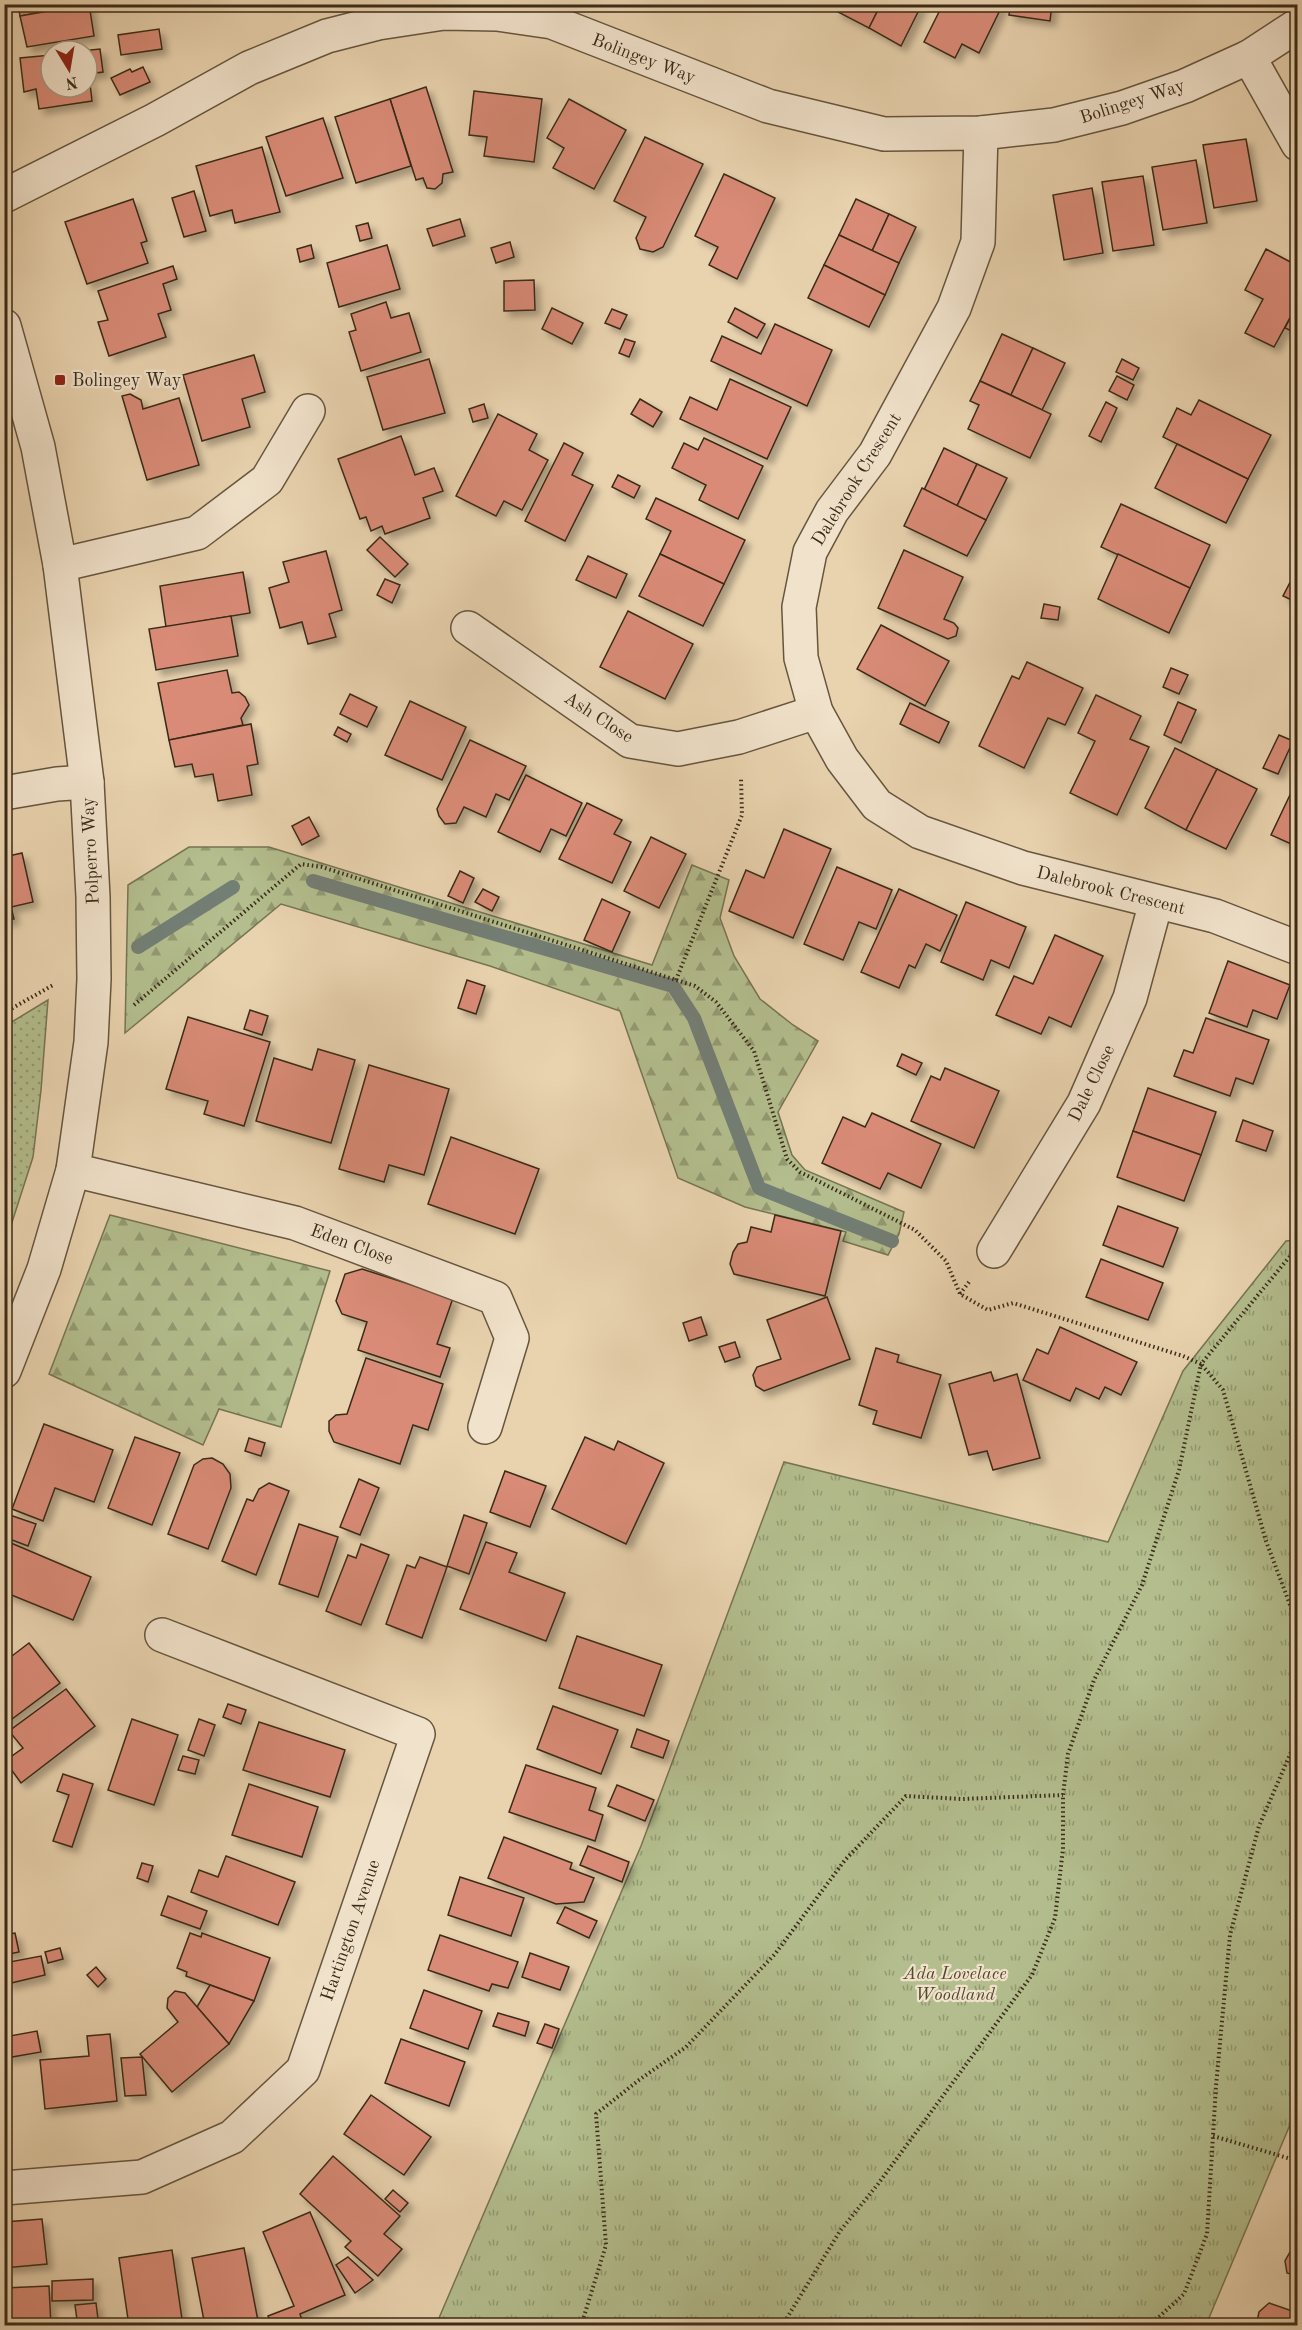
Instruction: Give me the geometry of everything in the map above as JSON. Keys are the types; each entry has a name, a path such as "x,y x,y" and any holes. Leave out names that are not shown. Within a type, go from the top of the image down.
{"street":[{"name":"Bolingey Way","path":"4,196 154,120 249,68 377,14 497,14 552,22 768,106 884,134 981,133 1054,124 1122,108 1185,86 1249,57 1298,25"},
{"path":"1249,57 1298,144"},
{"name":"Dalebrook Crescent","path":"981,133 978,242 954,308 875,454 832,511 810,552 799,617 801,658 816,712 842,759 877,805 920,832 1023,868 1215,916 1298,948"},
{"name":"Polperro Way","path":"4,326 38,447 60,565 87,783 93,897 94,979 91,1042 72,1170 44,1269 4,1371"},
{"path":"60,565 196,533 267,480 308,411"},
{"name":"Ash Close","path":"468,628 630,741 678,749 739,736 816,712"},
{"path":"4,794 57,784 87,783"},
{"name":"Dale Close","path":"994,1251 1084,1103 1130,998 1156,902"},
{"name":"Eden Close","path":"72,1170 295,1223 495,1298 512,1338 485,1427"},
{"name":"Hartington Avenue","path":"4,2188 142,2177 232,2137 303,2070 418,1734 162,1635"}],"path":[{"path":"676,980 742,815 739,736"},
{"path":"91,1042 301,864 322,867 694,986 716,1002 754,1051 787,1159 800,1172 915,1230 946,1261 960,1294 988,1310 1013,1303 1183,1356 1201,1364 1223,1390 1266,1541 1298,1626"},
{"path":"4,1013 61,980 94,979"},
{"path":"782,2325 840,2231 878,2184 1032,1976 1055,1918 1063,1849 1063,1795 1068,1754 1094,1680 1142,1585 1179,1470 1201,1364 1291,1255 1298,1254"},
{"path":"1149,2325 1184,2295 1207,2234 1230,1935 1259,1826 1292,1750 1298,1745"},
{"path":"581,2325 606,2245 596,2114 694,2038 775,1954 845,1860 906,1796 962,1799 1063,1795"},
{"path":"1213,2136 1298,2161"}],"green space":[{"path":"189,847 269,847 652,965 692,865 729,880 720,918 734,956 760,999 818,1041 778,1112 792,1155 805,1170 904,1212 899,1234 888,1255 843,1241 846,1232 745,1207 678,1178 620,1011 490,966 281,904 125,1033 128,885"},
{"path":"48,1000 33,1157 5,1244 5,1026"},
{"path":"110,1215 330,1271 281,1427 219,1409 203,1445 49,1374"},
{"name":"Ada Lovelace Woodland","path":"1297,1240 1297,2108 1206,2325 436,2325 641,1846 784,1462 1108,1542 1183,1371 1286,1241"}],"building":[{"path":"18,4 85,4 20,16"},
{"path":"89,4 94,36 76,39 39,39 39,45 27,47 20,16"},
{"path":"839,4 881,4 869,28 836,11"},
{"path":"881,4 922,4 901,46 869,28"},
{"path":"943,4 1003,4 979,53 962,44 955,58 924,42"},
{"path":"1010,4 1052,4 1050,21 1009,15"},
{"path":"159,29 162,49 121,55 118,35"},
{"path":"99,49 103,72 99,73"},
{"path":"39,56 39,99 92,99 92,101 39,109 36,89 24,92 20,58"},
{"path":"143,67 150,82 120,95 111,78 130,69 132,72"},
{"path":"426,87 453,172 443,174 442,183 435,189 427,188 423,178 416,180 390,99"},
{"path":"474,91 542,99 534,162 484,156 487,137 469,135"},
{"path":"390,99 411,166 356,183 335,117"},
{"path":"569,99 626,130 594,189 553,168 564,148 547,138"},
{"path":"323,118 343,178 286,196 266,137"},
{"path":"645,137 703,164 663,247 653,252 640,249 636,238 646,217 614,201"},
{"path":"1246,139 1257,201 1214,208 1203,145"},
{"path":"262,147 280,212 235,223 232,210 210,216 196,166"},
{"path":"1196,160 1207,223 1163,230 1152,167"},
{"path":"724,174 775,198 737,279 709,265 718,247 695,236"},
{"path":"1143,176 1154,245 1113,251 1102,182"},
{"path":"1092,188 1103,253 1064,260 1053,195"},
{"path":"194,191 206,231 184,237 172,198"},
{"path":"133,199 147,241 141,243 148,263 87,284 65,222"},
{"path":"856,199 889,214 872,251 839,235"},
{"path":"889,214 916,227 899,263 872,251"},
{"path":"460,219 465,236 433,246 427,229"},
{"path":"368,223 372,238 360,241 356,226"},
{"path":"839,235 899,263 885,295 824,265"},
{"path":"510,242 514,257 496,263 491,248"},
{"path":"311,245 314,258 300,262 297,249"},
{"path":"387,245 400,289 339,307 327,263"},
{"path":"1266,249 1298,266 1298,303 1274,347 1245,333 1263,299 1245,290"},
{"path":"824,265 885,295 869,327 808,298"},
{"path":"173,266 177,279 163,284 171,310 158,314 166,337 109,356 98,322 108,320 98,291"},
{"path":"534,280 535,310 504,311 504,281"},
{"path":"386,302 391,318 409,313 421,352 361,371 349,332 356,330 351,314"},
{"path":"1298,303 1298,334 1285,328"},
{"path":"552,308 583,323 572,344 542,329"},
{"path":"735,308 765,324 757,338 728,322"},
{"path":"612,309 627,315 620,329 605,323"},
{"path":"775,324 832,350 807,406 711,361 722,336 761,354"},
{"path":"1002,334 1033,348 1011,395 980,381"},
{"path":"625,339 635,342 629,357 619,353"},
{"path":"1033,348 1065,363 1042,410 1011,395"},
{"path":"254,355 265,392 242,399 250,427 202,441 183,375"},
{"path":"429,359 445,413 383,430 367,377"},
{"path":"1122,359 1139,368 1133,380 1116,372"},
{"path":"1117,376 1134,385 1127,400 1109,391"},
{"path":"730,379 791,407 767,459 680,419 690,397 717,410"},
{"path":"980,381 1051,414 1030,458 968,429 979,405 970,401"},
{"path":"130,394 141,400 143,409 179,398 199,465 147,480 122,396"},
{"path":"640,399 662,412 653,427 631,414"},
{"path":"1199,400 1271,435 1248,479 1163,437 1177,408 1191,415"},
{"path":"1106,402 1117,408 1101,442 1089,436"},
{"path":"484,404 488,418 473,422 469,409"},
{"path":"498,414 537,434 529,450 548,460 522,510 504,501 496,516 456,496"},
{"path":"401,436 415,475 434,468 443,491 423,498 430,518 385,534 382,526 371,531 366,517 360,519 338,459"},
{"path":"704,438 763,466 738,519 699,500 706,485 672,468 684,443 698,450"},
{"path":"564,443 583,453 572,475 593,485 565,541 525,521"},
{"path":"1177,444 1248,479 1226,523 1155,488"},
{"path":"944,448 977,464 957,506 924,490"},
{"path":"977,464 1007,478 986,520 957,506"},
{"path":"618,475 640,486 634,498 612,487"},
{"path":"922,488 986,520 967,556 904,526"},
{"path":"656,498 745,540 724,584 660,554 671,531 646,519"},
{"path":"1121,504 1210,545 1190,588 1101,547"},
{"path":"380,537 408,564 395,577 367,550"},
{"path":"904,550 963,577 944,619 954,623 958,628 956,636 948,639 878,608"},
{"path":"326,551 342,610 329,614 336,637 308,644 302,622 280,628 269,588 289,582 283,562"},
{"path":"660,554 724,584 703,626 639,596"},
{"path":"1118,554 1190,588 1169,633 1098,599"},
{"path":"588,556 627,574 616,598 576,580"},
{"path":"1298,567 1298,603 1283,596"},
{"path":"243,572 250,613 166,627 160,586"},
{"path":"385,579 400,585 392,603 377,595"},
{"path":"1044,604 1060,607 1058,620 1041,618"},
{"path":"628,611 693,644 665,699 600,667"},
{"path":"231,616 238,656 156,670 149,629"},
{"path":"881,625 949,661 925,706 857,669"},
{"path":"1027,662 1083,688 1065,725 1048,718 1024,768 979,746 1012,676 1019,679"},
{"path":"1171,668 1188,675 1179,694 1163,687"},
{"path":"227,670 232,693 239,692 249,705 241,718 243,725 169,740 158,683"},
{"path":"350,694 377,707 367,727 340,714"},
{"path":"1096,695 1141,716 1130,739 1149,747 1117,815 1070,793 1095,741 1078,733"},
{"path":"410,701 466,727 442,780 385,755"},
{"path":"1178,702 1196,710 1181,743 1164,735"},
{"path":"910,703 949,722 939,743 900,724"},
{"path":"251,724 258,764 247,766 252,795 218,801 213,774 195,777 192,764 175,767 169,740"},
{"path":"338,727 351,734 347,742 334,735"},
{"path":"1279,735 1293,741 1278,774 1263,768"},
{"path":"470,740 526,766 509,800 496,794 486,817 464,807 456,823 445,824 437,809"},
{"path":"1175,748 1217,769 1186,830 1145,808"},
{"path":"1217,769 1257,789 1226,849 1186,830"},
{"path":"526,775 582,803 566,836 551,829 540,852 498,832"},
{"path":"1298,778 1298,847 1271,835"},
{"path":"587,803 622,820 614,834 631,842 612,883 559,859"},
{"path":"309,817 319,836 302,845 292,826"},
{"path":"784,829 831,849 793,938 729,911 746,870 764,878"},
{"path":"651,837 686,854 659,908 624,891"},
{"path":"22,853 33,902 11,907 14,919 4,921 4,857"},
{"path":"837,867 892,890 876,929 859,922 843,960 804,944"},
{"path":"460,871 474,878 463,903 448,896"},
{"path":"483,889 499,897 492,911 475,902"},
{"path":"899,889 957,915 940,951 926,944 915,968 909,965 899,988 861,972"},
{"path":"602,899 630,912 612,952 584,940"},
{"path":"966,902 1026,927 1009,968 991,960 983,980 941,962"},
{"path":"1055,935 1103,956 1071,1027 1049,1017 1041,1034 996,1015 1014,976 1033,984"},
{"path":"1228,961 1290,985 1277,1019 1253,1010 1247,1027 1209,1013"},
{"path":"467,980 485,986 476,1014 458,1008"},
{"path":"250,1010 268,1016 262,1035 244,1029"},
{"path":"188,1017 270,1042 244,1126 204,1114 208,1101 166,1089"},
{"path":"1206,1018 1269,1040 1253,1084 1236,1078 1230,1096 1174,1076 1184,1050 1193,1053"},
{"path":"318,1049 355,1060 331,1143 256,1121 274,1058 312,1070"},
{"path":"902,1054 922,1063 916,1075 897,1066"},
{"path":"369,1065 449,1089 424,1175 389,1165 384,1182 339,1169"},
{"path":"945,1068 999,1091 974,1148 911,1121 931,1076 940,1080"},
{"path":"1148,1088 1216,1112 1201,1155 1133,1131"},
{"path":"872,1113 941,1144 921,1188 888,1173 880,1189 822,1163 843,1117 865,1127"},
{"path":"1243,1120 1273,1131 1266,1151 1236,1141"},
{"path":"1133,1131 1201,1155 1184,1201 1117,1177"},
{"path":"451,1137 539,1169 515,1234 428,1204"},
{"path":"1118,1206 1178,1228 1163,1267 1103,1245"},
{"path":"775,1215 841,1231 825,1296 734,1274 730,1264 738,1244 747,1242 751,1227 771,1232"},
{"path":"1101,1259 1163,1283 1148,1320 1086,1297"},
{"path":"362,1269 453,1298 437,1344 450,1348 440,1377 358,1350 367,1322 342,1314 336,1301 345,1274"},
{"path":"827,1297 850,1359 764,1391 756,1386 753,1375 757,1367 781,1359 767,1320"},
{"path":"701,1317 707,1335 689,1341 683,1323"},
{"path":"1060,1327 1137,1362 1121,1395 1105,1387 1099,1399 1076,1388 1070,1401 1023,1380 1037,1349 1048,1354"},
{"path":"735,1342 740,1357 725,1362 719,1347"},
{"path":"876,1348 899,1355 897,1362 941,1375 921,1438 873,1424 877,1411 859,1405"},
{"path":"366,1358 443,1384 428,1430 413,1425 400,1464 334,1442 329,1431 329,1421 336,1415 347,1414"},
{"path":"991,1372 994,1381 1017,1374 1040,1458 993,1470 987,1451 969,1455 949,1384"},
{"path":"44,1424 113,1450 94,1502 55,1488 43,1521 12,1509"},
{"path":"135,1437 180,1453 152,1525 108,1508"},
{"path":"585,1437 614,1450 618,1441 664,1463 626,1544 552,1509"},
{"path":"249,1438 265,1443 261,1456 245,1451"},
{"path":"212,1458 223,1464 230,1474 231,1488 208,1549 168,1534 194,1465 203,1459"},
{"path":"505,1471 546,1486 530,1527 490,1512"},
{"path":"359,1479 379,1488 360,1535 340,1527"},
{"path":"269,1483 289,1491 256,1575 222,1561 247,1499 253,1501 259,1489"},
{"path":"4,1513 36,1524 28,1546 4,1537"},
{"path":"464,1515 487,1523 469,1574 447,1566"},
{"path":"299,1524 338,1537 318,1597 279,1584"},
{"path":"486,1542 517,1553 509,1572 565,1593 546,1641 460,1609"},
{"path":"11,1543 91,1577 73,1620 4,1592 4,1558"},
{"path":"361,1544 389,1555 361,1625 326,1611 348,1555 356,1558"},
{"path":"420,1557 447,1567 422,1638 386,1624 407,1565 415,1568"},
{"path":"577,1636 662,1665 644,1716 559,1688"},
{"path":"29,1643 60,1683 4,1725 4,1662"},
{"path":"66,1689 95,1726 21,1783 5,1761 23,1748 9,1731"},
{"path":"228,1704 246,1710 241,1724 223,1717"},
{"path":"553,1706 618,1730 601,1774 537,1749"},
{"path":"132,1719 178,1735 154,1805 108,1790"},
{"path":"199,1719 215,1725 204,1756 188,1750"},
{"path":"259,1722 345,1750 330,1797 243,1770"},
{"path":"637,1729 669,1741 663,1758 631,1747"},
{"path":"183,1756 199,1760 195,1774 178,1770"},
{"path":"526,1765 596,1788 589,1810 603,1815 595,1841 509,1812"},
{"path":"63,1774 93,1784 72,1847 53,1841 69,1795 57,1791"},
{"path":"249,1784 318,1807 302,1857 232,1835"},
{"path":"617,1785 654,1800 645,1821 608,1806"},
{"path":"504,1837 572,1863 570,1869 594,1878 584,1902 556,1904 488,1878"},
{"path":"588,1846 629,1862 622,1882 580,1865"},
{"path":"226,1856 295,1882 278,1925 191,1892 199,1870 218,1877"},
{"path":"142,1863 153,1866 148,1882 137,1878"},
{"path":"460,1877 524,1898 511,1936 448,1915"},
{"path":"168,1896 207,1911 200,1929 161,1915"},
{"path":"565,1907 597,1921 589,1938 557,1923"},
{"path":"15,1933 19,1952 4,1955 4,1935"},
{"path":"190,1933 201,1937 202,1933 270,1958 254,2001 186,1976 187,1972 177,1968"},
{"path":"440,1935 518,1962 508,1988 492,1984 489,1991 428,1970"},
{"path":"60,1948 63,1959 48,1963 45,1952"},
{"path":"530,1953 569,1967 560,1990 522,1977"},
{"path":"41,1956 45,1975 7,1984 4,1963"},
{"path":"96,1967 106,1979 98,1987 87,1975"},
{"path":"210,1985 254,2001 229,2044 197,2007"},
{"path":"424,1990 482,2011 468,2049 410,2028"},
{"path":"175,1991 185,1993 229,2044 172,2092 140,2054 178,2022 167,2008 168,1998"},
{"path":"498,2013 529,2022 525,2036 493,2026"},
{"path":"545,2024 559,2029 552,2048 537,2043"},
{"path":"37,2031 41,2052 6,2058 4,2037"},
{"path":"110,2034 117,2101 45,2109 40,2060 89,2056 87,2036"},
{"path":"401,2039 465,2062 449,2106 385,2083"},
{"path":"142,2057 146,2095 125,2096 121,2058"},
{"path":"371,2095 431,2137 404,2175 344,2134"},
{"path":"333,2156 400,2216 384,2234 402,2249 378,2276 345,2247 351,2241 300,2194"},
{"path":"393,2190 408,2203 400,2212 385,2199"},
{"path":"310,2212 345,2295 300,2314 304,2326 272,2326 268,2316 294,2306 263,2232"},
{"path":"42,2219 47,2264 4,2268 4,2222"},
{"path":"244,2248 259,2326 205,2326 192,2258"},
{"path":"172,2250 183,2326 129,2326 119,2258"},
{"path":"1290,2252 1298,2252 1298,2276 1287,2273 1285,2261"},
{"path":"348,2257 373,2280 355,2293 336,2265"},
{"path":"93,2279 93,2300 52,2301 52,2281"},
{"path":"49,2286 51,2326 4,2326 4,2288"},
{"path":"96,2303 98,2319 77,2320 75,2305"},
{"path":"1269,2303 1298,2313 1298,2326 1256,2326 1259,2312"}],"waterway":[{"path":"313,881 673,986 694,1018 759,1188 892,1241"},
{"path":"138,947 233,887"}],"place":[{"name":"Bolingey Way","path":"60,380"}]}
